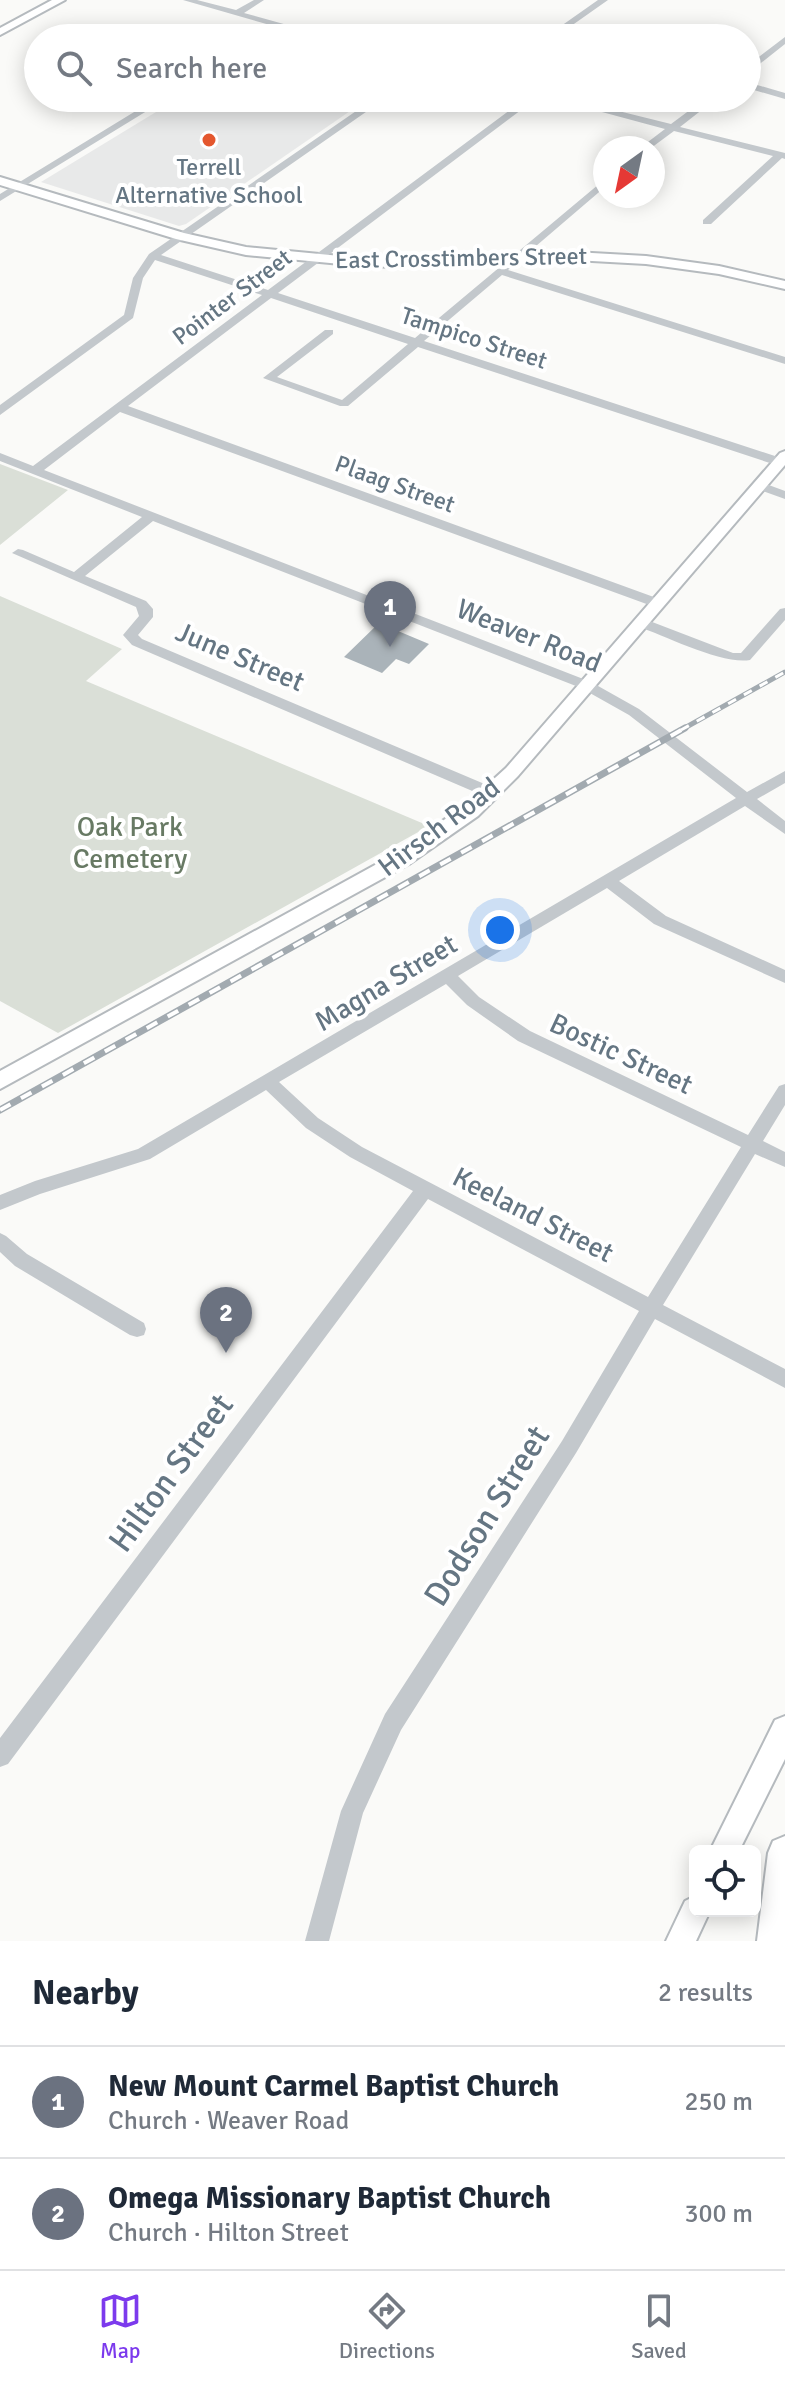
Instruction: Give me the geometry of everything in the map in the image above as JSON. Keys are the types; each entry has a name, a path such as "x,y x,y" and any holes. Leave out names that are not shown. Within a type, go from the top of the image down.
{"highway":[{"path":"775,1941 785,1853"},
{"path":"781,1941 785,1932"}],"main road":[{"path":"0,32 48,0"},
{"path":"0,25 60,0"},
{"name":"East Crosstimbers Street","path":"0,171 23,184"},
{"name":"East Crosstimbers Street","path":"0,181 23,184 181,236 246,251 372,263 518,257 646,260 719,270 785,285"},
{"name":"Hirsch Road","path":"0,1081 368,879 471,811 512,772 783,459"},
{"path":"727,1845 785,1730"},
{"path":"681,1941 692,1917"}],"street":[{"path":"187,0 278,24"},
{"path":"237,13 260,0"},
{"path":"569,24 604,0"},
{"path":"761,61 785,40"},
{"path":"761,77 785,85"},
{"path":"761,89 785,96"},
{"path":"0,198 140,112"},
{"path":"0,411 129,316 135,300 135,279 153,256 361,112"},
{"name":"Pointer Street","path":"34,471 513,112"},
{"path":"608,112 782,156"},
{"path":"659,136 694,112"},
{"path":"707,222 782,156"},
{"path":"329,332 269,378 344,404 593,192"},
{"name":"Tampico Street","path":"153,256 783,459"},
{"path":"500,271 785,361"},
{"name":"Plaag Street","path":"118,407 657,603"},
{"name":"Weaver Road","path":"0,457 586,685 634,712 785,829"},
{"path":"761,486 785,495"},
{"path":"76,577 151,516"},
{"name":"June Street","path":"18,553 146,609 146,617 130,635 137,642 489,792"},
{"path":"642,623 732,657 745,657 785,612"},
{"name":"Magna Street","path":"0,1203 49,1182 144,1154 785,776"},
{"path":"609,882 660,920 785,977"},
{"name":"Bostic Street","path":"448,976 473,1001 524,1036 785,1160"},
{"name":"Keeland Street","path":"269,1083 331,1136 424,1190 785,1379"},
{"name":"Dodson Street","path":"317,1941 352,1811 393,1722 569,1447 785,1091"},
{"name":"Hilton Street","path":"0,1756 424,1190"},
{"path":"0,1241 21,1260 137,1329"}],"shaded area":[{"name":"Terrell Alternative School","path":"156,112 349,112 179,226 41,182"}],"green space":[{"path":"0,464 68,490 0,545"},
{"name":"Oak Park Cemetery","path":"0,596 122,649 86,681 429,826 58,1033 0,1001"}],"building":[{"path":"379,623 429,644 409,664 396,659 382,673 344,657"}],"railway":[{"path":"681,730 785,672"},
{"path":"0,1110 685,728"}],"place":[{"name":"Terrell Alternative School","path":"209,140"},
{"name":"New Mount Carmel Baptist Church","path":"390,647"},
{"name":"Omega Missionary Baptist Church","path":"226,1353"}]}
